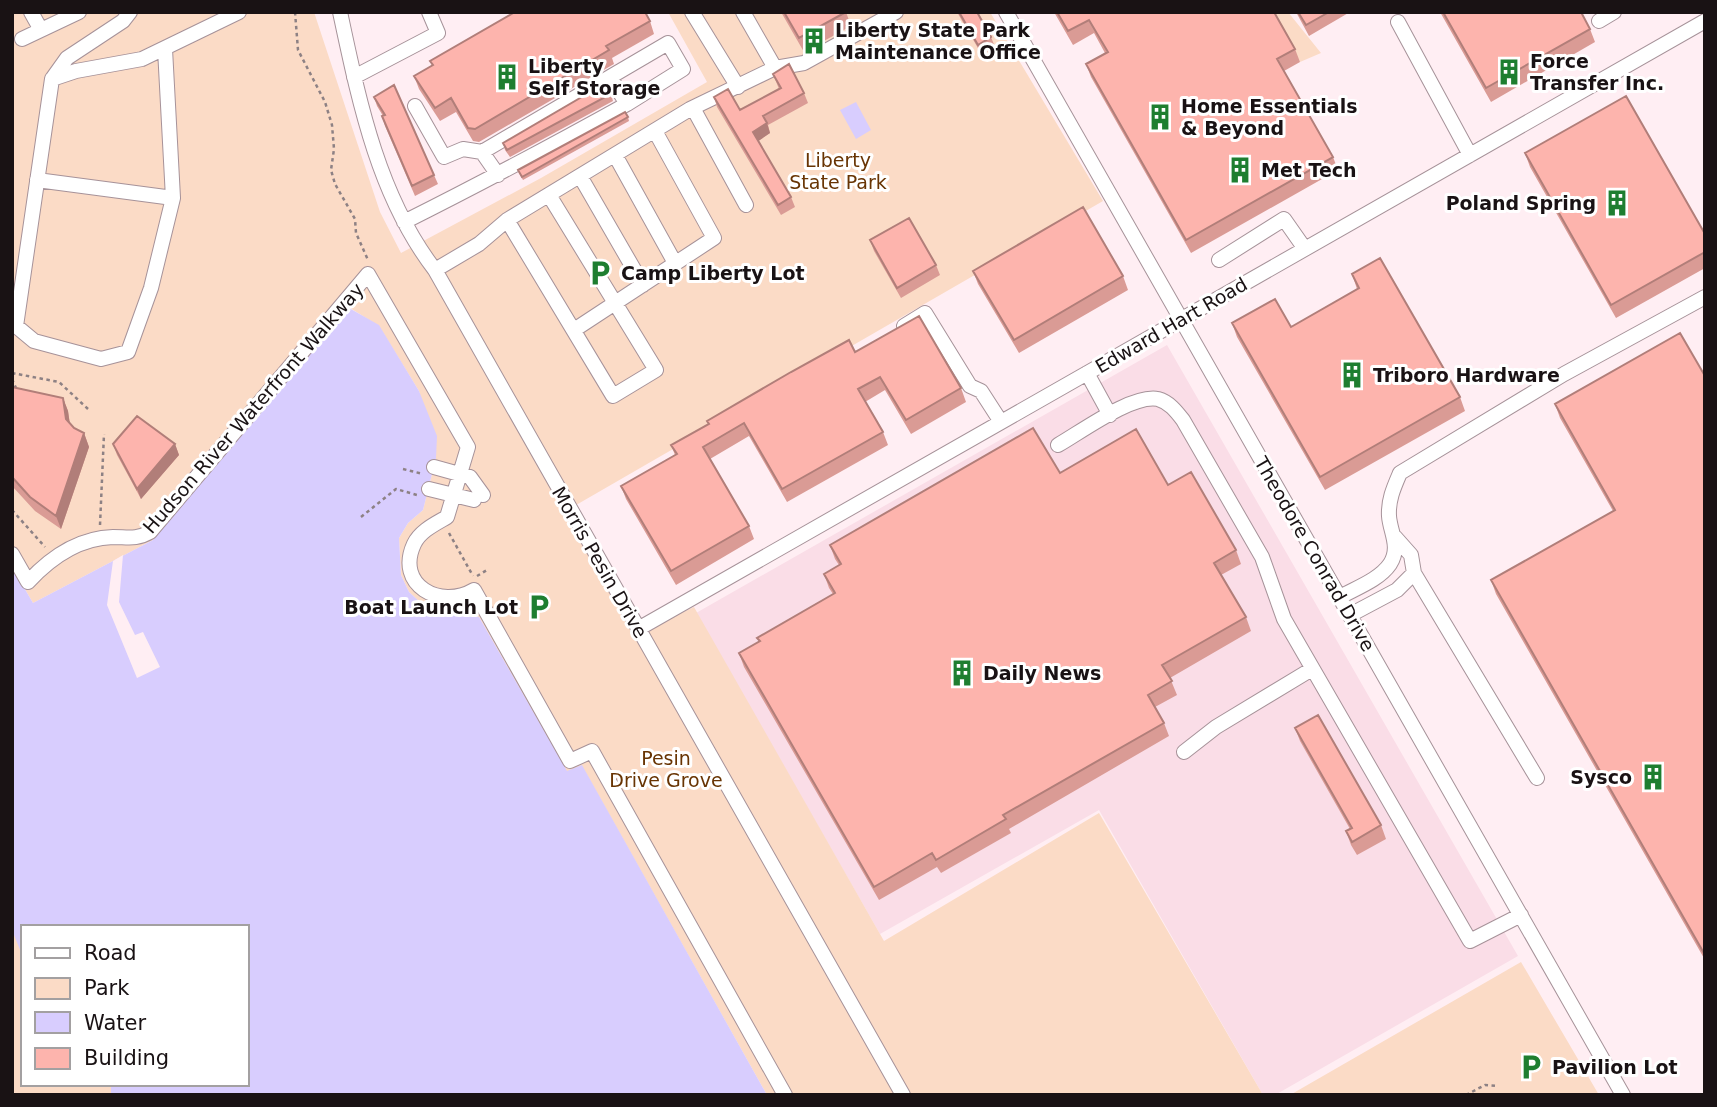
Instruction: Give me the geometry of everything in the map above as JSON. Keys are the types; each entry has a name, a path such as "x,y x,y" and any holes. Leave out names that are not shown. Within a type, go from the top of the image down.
{"street":[{"path":"31,12 41,30"},
{"path":"22,39 79,12"},
{"path":"130,12 124,21 67,58 52,79 16,326 34,341 101,359 128,352 152,288 173,198 165,49"},
{"path":"52,79 76,71 142,59 239,12"},
{"name":"Morris Pesin Drive","path":"340,12 373,148 404,222 419,250 435,270 903,1095"},
{"path":"354,77 438,33 429,12"},
{"path":"692,12 738,87"},
{"path":"743,12 775,68"},
{"path":"435,270 479,244 507,220 693,108 775,68 804,63 896,12"},
{"name":"Theodore Conrad Drive","path":"1006,12 1623,1095"},
{"path":"1599,21 1614,12"},
{"name":"Edward Hart Road","path":"638,629 1705,21"},
{"path":"1398,22 1470,155"},
{"path":"404,222 498,175 627,104 684,69 668,43 482,152 463,149 444,157 415,106"},
{"path":"610,77 627,104"},
{"path":"693,108 746,205"},
{"path":"574,330 714,238 655,131"},
{"path":"482,152 498,175"},
{"path":"615,155 675,264"},
{"path":"580,176 642,285"},
{"path":"37,180 173,198"},
{"path":"507,220 613,396 656,370 549,195"},
{"path":"1219,260 1284,219 1305,249"},
{"name":"Hudson River Waterfront Walkway","path":"12,554 28,582 56,556 90,539 137,539 150,533 368,274 468,447 447,517 426,529 414,543 410,561 417,585 436,598 461,597 474,590 570,761 592,751 785,1095"},
{"path":"1536,778 1414,573 1410,555 1395,537 1389,518 1390,495 1399,473 1413,462 1705,297"},
{"path":"895,330 926,313 970,386 981,391 1001,422"},
{"path":"1087,373 1110,415"},
{"path":"1058,445 1138,400 1158,399 1173,407 1184,420 1262,557 1284,619 1470,942 1521,915"},
{"path":"424,492 479,497 470,477 434,467"},
{"path":"1340,597 1374,578 1391,563 1395,537"},
{"path":"1350,615 1397,590 1414,573"},
{"path":"1184,752 1216,727 1312,669"}],"path":[{"path":"295,12 298,50 325,102 332,125 334,149 331,170 335,184 355,219 359,245 368,259 368,274"},
{"path":"12,373 59,382 88,409"},
{"path":"12,379 14,388 27,391"},
{"path":"99,538 104,434"},
{"path":"361,517 396,489 424,492"},
{"path":"12,510 27,530 56,556"},
{"path":"441,520 474,578 487,570"},
{"path":"1466,1095 1485,1085 1498,1086"}],"shaded area":[{"path":"1167,345 1518,956 1275,1095 1263,1095 1099,810 880,934 696,613"}],"green space":[{"name":"Liberty State Park","path":"12,12 314,12 380,212 401,253 541,178 707,82 668,12 990,12 1103,201 564,512 635,635 694,607 884,941 1099,813 1263,1095 767,1095 582,766 567,772 479,617 421,603 409,592 401,575 399,538 408,523 423,510 436,458 419,391 379,326 350,308 153,540 33,603 12,567"},
{"path":"1271,12 1288,12 1321,53 1300,62"},
{"path":"12,849 23,925 21,1086 172,1086 168,1095 12,1095"},
{"path":"1521,962 1599,1095 1290,1095"}],"water":[{"path":"856,102 871,130 856,139 840,110"},
{"path":"349,308 379,325 419,391 437,436 436,458 423,510 408,523 399,538 401,575 409,592 421,603 479,617 567,771 582,765 767,1095 111,1095 111,1086 248,1086 248,925 21,925 21,952 12,930 12,567 33,603 153,540"}],"pier":[{"path":"123,555 119,602 135,635 143,632 160,667 137,678 107,605 113,561"}],"building":[{"name":"Liberty Self Storage","path":"515,12 645,12 650,21 606,46 609,50 475,129 468,128 451,98 435,108 414,76 433,65 430,61"},
{"path":"784,12 846,12 799,38"},
{"path":"959,12 977,12 991,37 978,45"},
{"path":"1057,12 1274,12 1295,49 1277,59 1333,157 1186,240 1086,64 1108,52 1089,20 1068,31"},
{"path":"1298,12 1329,12 1306,25"},
{"name":"Force Transfer Inc.","path":"1443,12 1581,12 1590,29 1486,88"},
{"path":"789,64 804,93 763,116 767,123 753,132 791,197 778,205 714,97 728,89 740,110 781,88 773,74"},
{"path":"604,84 611,94 507,150 503,143"},
{"path":"394,85 434,175 412,186 382,116 385,115 374,97"},
{"name":"Poland Spring","path":"1626,96 1705,234 1705,252 1611,305 1525,153"},
{"path":"625,112 628,117 522,177 518,170"},
{"path":"1083,207 1123,276 1014,340 973,271"},
{"path":"909,218 936,265 897,288 870,240"},
{"name":"Triboro Hardware","path":"1380,258 1460,397 1320,477 1232,323 1275,299 1291,327 1359,288 1352,274"},
{"path":"919,316 961,388 906,420 880,377 858,389 883,432 782,489 744,423 703,447 749,526 671,571 621,486 677,454 671,445 791,372 849,340 855,352"},
{"name":"Sysco","path":"1680,333 1705,376 1705,955 1491,580 1615,510 1555,404"},
{"path":"12,387 63,398 66,419 74,428 84,433 56,516 30,497 12,477"},
{"path":"137,416 175,444 137,489 113,444"},
{"name":"Daily News","path":"1033,428 1060,473 1136,429 1168,485 1191,472 1236,550 1214,563 1246,617 1162,665 1172,681 1148,695 1164,723 1003,815 1006,819 936,860 932,853 874,887 739,653 760,641 757,638 835,593 824,574 841,564 830,545"},
{"path":"1318,715 1381,825 1352,842 1346,831 1352,828 1295,728"}],"place":[{"name":"Liberty State Park Maintenance Office","path":"814,41"},
{"name":"Force Transfer Inc.","path":"1509,72"},
{"name":"Liberty Self Storage","path":"507,77"},
{"name":"Home Essentials & Beyond","path":"1160,117"},
{"name":"Met Tech","path":"1240,170"},
{"name":"Poland Spring","path":"1617,203"},
{"name":"Camp Liberty Lot","path":"600,273"},
{"name":"Triboro Hardware","path":"1352,375"},
{"name":"Boat Launch Lot","path":"539,607"},
{"name":"Daily News","path":"962,673"},
{"name":"Sysco","path":"1653,777"},
{"name":"Pavilion Lot","path":"1531,1067"}],"park label":[{"name":"Pesin Drive Grove","path":"666,769"}]}
